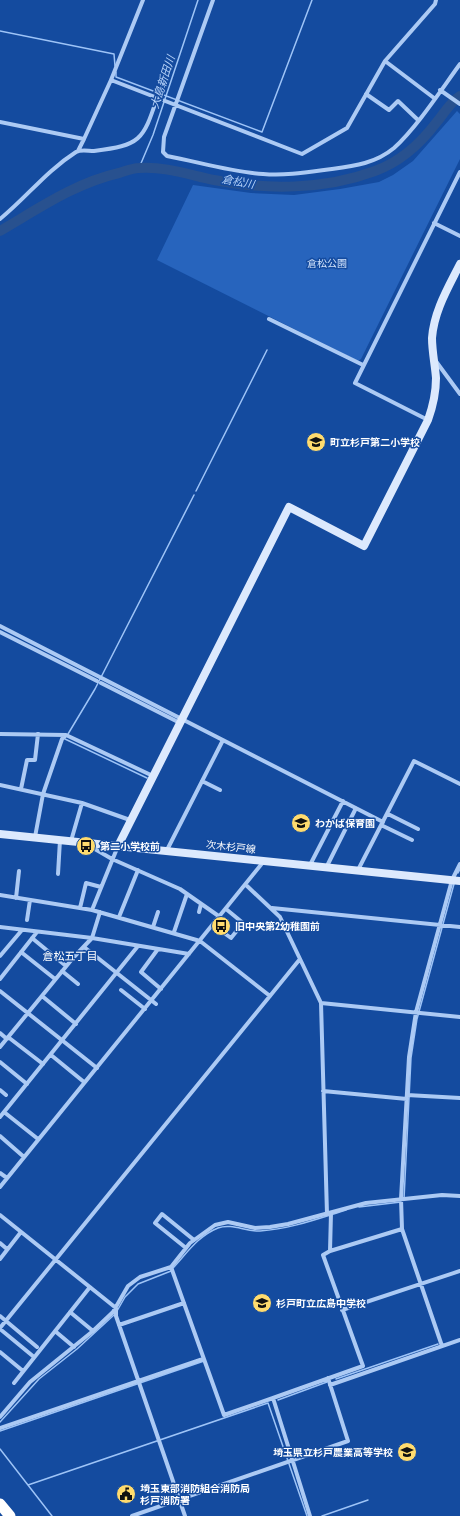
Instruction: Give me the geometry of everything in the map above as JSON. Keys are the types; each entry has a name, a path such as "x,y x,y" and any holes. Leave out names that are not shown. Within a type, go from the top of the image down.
{"highway":[{"path":"0,1504 10,1516"}],"street":[{"path":"1,217 50,171 78,151 111,80 143,0"},
{"path":"213,0 164,137 163,152 167,156 240,172 264,174 294,174 370,162 382,157 394,148 418,120 460,64"},
{"path":"111,80 302,154 347,128 385,61 431,9 436,0"},
{"path":"385,61 434,98"},
{"path":"440,90 460,104"},
{"path":"366,94 389,110 398,101 418,120"},
{"path":"78,151 89,151 129,144 141,136 148,124 157,98"},
{"path":"0,122 84,139"},
{"path":"428,420 355,383 460,172"},
{"path":"434,223 460,236"},
{"path":"92,910 112,859 130,820 289,507 364,546 428,420 434,404 434,358 432,339 436,314 460,264"},
{"path":"269,319 363,365"},
{"path":"434,358 460,394"},
{"path":"0,626 181,722"},
{"path":"0,632 98,682 222,740 343,801 412,840"},
{"path":"0,734 66,735 153,776"},
{"path":"21,789 27,760 35,760 38,734"},
{"path":"35,837 43,794 62,739 66,735"},
{"path":"167,850 222,740"},
{"path":"358,870 414,761 460,784"},
{"path":"202,781 220,790"},
{"path":"0,785 82,803 130,820"},
{"path":"310,865 343,801"},
{"path":"71,841 82,803"},
{"path":"327,866 356,808"},
{"path":"388,814 418,829"},
{"name":"次木杉戸線","path":"0,834 457,879"},
{"path":"58,874 60,840"},
{"path":"80,842 112,859 187,894 220,917"},
{"path":"6,1188 1,1186 7,1178 214,925 264,860"},
{"path":"442,1346 402,1228 401,1198 409,1058 416,1012 440,925 457,879 460,864"},
{"path":"119,918 138,870"},
{"path":"16,898 19,871"},
{"path":"80,908 86,883 101,887"},
{"path":"246,885 280,917 321,1003 330,1252"},
{"path":"174,932 187,894"},
{"path":"0,895 92,910 174,932 200,941 270,996"},
{"path":"27,920 30,900"},
{"path":"199,912 201,904"},
{"path":"272,908 460,927"},
{"path":"214,925 231,938 243,923 226,910"},
{"path":"0,1047 55,979 92,938 100,912"},
{"path":"152,927 158,912"},
{"path":"0,927 92,938 189,954"},
{"path":"0,956 22,930"},
{"path":"0,978 37,932"},
{"path":"32,938 66,966"},
{"path":"0,1116 118,973 138,946"},
{"path":"84,947 156,1004"},
{"path":"158,950 140,972 161,989"},
{"path":"21,952 55,979"},
{"path":"34,1357 0,1329 300,959"},
{"path":"62,971 78,984"},
{"path":"122,990 145,1009"},
{"path":"0,991 97,1068"},
{"path":"42,996 76,1024"},
{"path":"321,1003 460,1017"},
{"path":"0,1033 43,1064"},
{"path":"51,1055 84,1082"},
{"path":"0,1062 27,1084"},
{"path":"0,1090 6,1095"},
{"path":"323,1091 407,1097 460,1098"},
{"path":"4,1112 38,1139"},
{"path":"0,1136 24,1157"},
{"path":"0,1172 7,1178"},
{"path":"1,1414 30,1382 93,1331 116,1308 128,1286 134,1281 171,1267 186,1248 208,1228 222,1222 255,1228 270,1227 288,1224 366,1203 401,1198 460,1196"},
{"path":"186,1248 155,1223 162,1214 194,1240"},
{"path":"0,1215 116,1308"},
{"path":"171,1267 224,1415 363,1366 323,1255 402,1228"},
{"path":"0,1259 21,1232"},
{"path":"0,1243 7,1249"},
{"path":"342,1310 460,1271"},
{"path":"14,1383 90,1287"},
{"path":"119,1325 184,1303"},
{"path":"116,1308 116,1316 185,1516"},
{"path":"70,1312 93,1331"},
{"path":"0,1316 37,1347"},
{"path":"55,1331 74,1347"},
{"path":"330,1385 460,1340"},
{"path":"0,1352 23,1371"},
{"path":"0,1428 203,1359"},
{"path":"132,1516 348,1441 328,1378"},
{"path":"273,1398 291,1462 310,1516"}],"green space":[{"name":"倉松公園","path":"457,111 460,114 460,159 361,359 358,361 157,260 193,185 251,193 294,195 379,182 393,175 413,161"}],"waterway":[{"name":"大島新田川","path":"139,168 153,135 198,0"},
{"path":"116,72 116,77 262,132 312,0"},
{"path":"0,31 114,54 115,66"},
{"name":"倉松川","path":"0,231 72,190 103,177 134,168 158,168 214,180 274,187 315,185 356,177 393,163 409,152 439,120 450,105 460,96"},
{"path":"196,491 267,350"},
{"path":"68,734 95,689 194,495"},
{"path":"65,739 147,778"},
{"path":"458,873 460,869"},
{"path":"404,1199 411,1058 417,1019 454,884"},
{"path":"359,1207 401,1202"},
{"path":"173,1268 199,1240 211,1231 218,1228 228,1226 255,1231 271,1230 303,1223 346,1210"},
{"path":"117,1311 125,1297 138,1284 171,1271"},
{"path":"0,1422 39,1379 77,1349 115,1314"},
{"path":"336,1379 438,1344"},
{"path":"0,1431 204,1361"},
{"path":"278,1400 327,1382"},
{"path":"28,1485 268,1403 307,1516"},
{"path":"0,1449 52,1516"},
{"path":"322,1516 368,1500"}],"place":[{"name":"町立杉戸第二小学校","path":"316,442"},
{"name":"わかば保育園","path":"301,823"},
{"name":"第二小学校前","path":"86,846"},
{"name":"旧中央第2幼稚園前","path":"221,926"},
{"name":"杉戸町立広島中学校","path":"262,1303"},
{"name":"埼玉県立杉戸農業高等学校","path":"407,1452"},
{"name":"埼玉東部消防組合消防局 杉戸消防署","path":"126,1494"}],"district":[{"name":"倉松五丁目","path":"70,956"}]}
